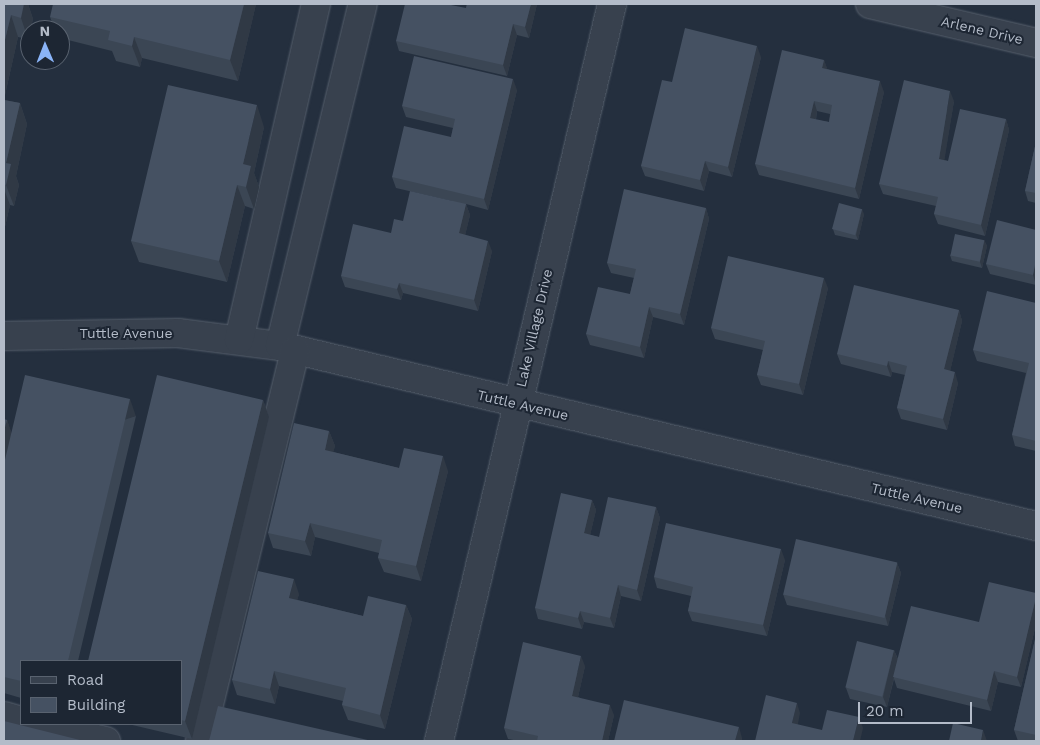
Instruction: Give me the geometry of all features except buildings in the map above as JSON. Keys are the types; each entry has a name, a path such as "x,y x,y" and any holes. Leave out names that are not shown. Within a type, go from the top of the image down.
{"street":[{"path":"239,340 316,4"},
{"path":"200,741 363,4"},
{"name":"Lake Village Drive","path":"439,741 612,4"},
{"name":"Arlene Drive","path":"870,4 1036,43"},
{"name":"Tuttle Avenue","path":"4,336 130,332 239,340 287,348 1036,526"},
{"path":"4,716 20,720"},
{"path":"38,725 106,741"}]}
